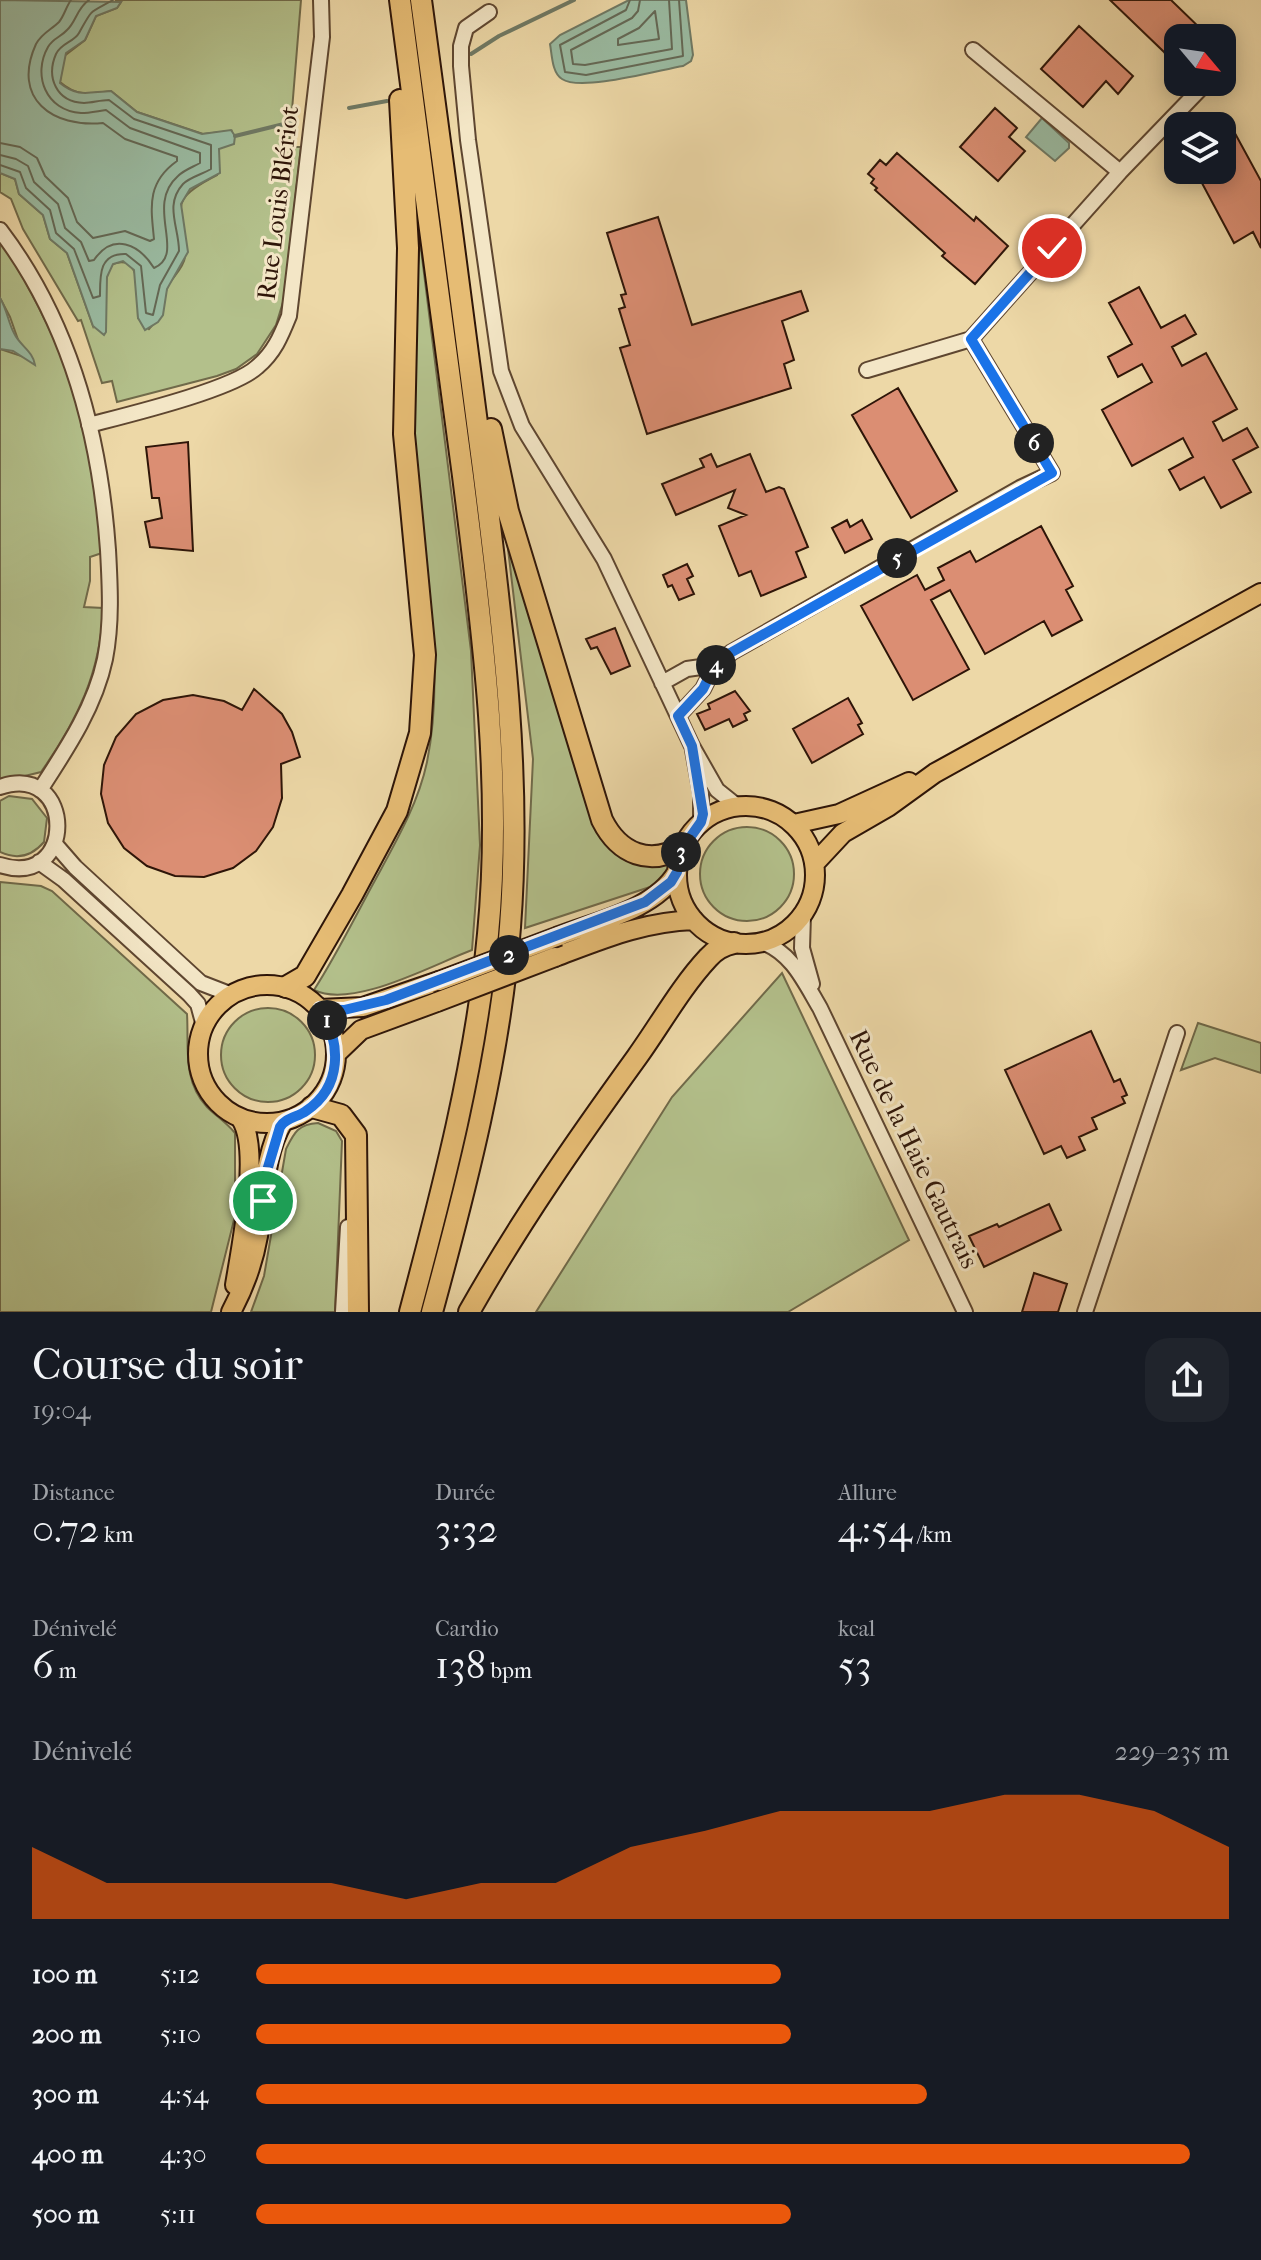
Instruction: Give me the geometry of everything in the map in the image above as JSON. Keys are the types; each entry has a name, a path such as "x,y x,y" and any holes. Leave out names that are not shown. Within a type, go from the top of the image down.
{"highway":[{"path":"286,987 305,976 397,811 420,733 425,655 404,447 406,183 393,0"},
{"path":"400,0 480,611 492,790 491,889 479,1010 450,1155 410,1312"},
{"path":"423,0 464,236 499,476 602,820 620,847 632,854 657,857 684,846"},
{"path":"423,0 501,610 509,691 514,843 510,928 486,1089 432,1312"},
{"path":"469,1312 504,1252 589,1124 681,995 708,958 724,945 734,943"},
{"path":"312,1107 329,1110 349,1122 356,1135 358,1312"}],"main road":[{"path":"815,863 843,833 888,807 935,773 1261,593"},
{"path":"794,824 839,814 935,773"},
{"path":"320,1009 363,1007 645,902 661,893 677,872 684,846 701,822 737,806 767,808 794,824 810,845 815,863 813,895 803,915 781,935 762,942 734,943 716,937 694,920 681,897 677,872"},
{"path":"336,1054 361,1030 633,927 694,920"},
{"path":"230,1312 247,1208 249,1149 246,1126 218,1103 203,1080 198,1053 204,1026 221,1003 232,995 258,986 286,987 320,1009 335,1038 336,1054 330,1083 312,1107 283,1122 269,1124 241,1119"},
{"path":"230,1312 252,1263 266,1174 283,1122"}],"street":[{"name":"Rue Louis Blériot","path":"89,425 234,383 256,369 278,344 289,316 322,37 321,0"},
{"path":"489,12 466,28 461,46 461,66 468,140 501,371 522,426 604,559 692,746 717,790 737,806"},
{"path":"973,50 1120,172"},
{"path":"867,370 971,339 1120,172 1193,96"},
{"path":"0,230 44,300 66,349 100,473 107,533 110,628 94,695 40,790"},
{"path":"678,716 703,689 715,665 732,652 1052,473 971,339"},
{"path":"662,683 687,669 715,665"},
{"path":"692,746 701,794 701,822"},
{"path":"0,787 22,783 40,790 52,802 58,818 55,844 39,862 24,867 0,865"},
{"path":"55,844 75,867 201,983 232,995"},
{"path":"39,862 64,880 189,994 198,1004 204,1026"},
{"name":"Rue de la Haie Gautrais","path":"803,915 802,948 820,1008"},
{"name":"Rue de la Haie Gautrais","path":"762,942 779,950 794,965 820,1008 965,1312"},
{"path":"1085,1312 1177,1033"},
{"path":"343,1312 350,1205 356,1172"}],"shaded area":[{"path":"115,0 301,0 289,147 301,147 284,299 276,325 257,354 236,369 117,402 112,381 102,383 81,320 78,321 23,229 11,199 0,192 0,173 15,179 19,194 43,215 50,239 67,253 93,326 109,269 113,264 123,262 130,265 134,272 138,290 138,318 149,329 158,318 166,290 184,261 182,201 199,185 217,175 219,149 231,131 203,134 137,112 111,91 78,92 60,82 63,57 85,40 96,16 117,8 121,2"},
{"path":"0,240 31,292 57,346 86,431 94,472 102,553 90,557 90,581 84,607 103,608 92,675 66,734 41,772 0,782 0,349 24,357 0,298"},
{"path":"420,241 471,651 480,845 472,950 371,990 330,994 314,990 411,809 423,778 433,723 433,646 413,427 413,347"},
{"path":"503,507 601,836 674,860 661,881 650,887 525,928 533,759"},
{"path":"9,796 32,799 47,818 44,842 24,855 12,856 0,852 0,801"},
{"path":"747,827 765,831 780,841 790,856 794,874 790,892 780,907 765,917 747,921 729,917 714,907 704,892 700,874 704,856 714,841 729,831"},
{"path":"0,882 41,886 52,891 187,1014 188,1063 194,1086 207,1107 235,1133 235,1216 211,1312 0,1312"},
{"path":"782,973 909,1240 788,1312 536,1312 672,1097"},
{"path":"268,1008 286,1012 301,1022 311,1037 315,1055 311,1073 301,1088 286,1098 268,1102 250,1098 235,1088 225,1073 221,1055 225,1037 235,1022 250,1012"},
{"path":"1198,1023 1261,1043 1261,1073 1215,1058 1181,1070"},
{"path":"318,1123 336,1131 342,1141 335,1312 251,1312 264,1276 286,1149 298,1130"}],"water":[{"path":"0,0 121,2 117,8 96,16 85,40 66,53 60,83 78,92 111,91 137,112 202,134 231,130 235,136 234,144 219,149 220,173 190,189 181,204 188,252 167,289 163,315 145,330 138,318 134,270 123,261 113,264 107,277 106,332 104,335 93,326 67,253 50,239 43,215 19,194 15,179 0,173"},
{"path":"629,0 686,0 693,55 691,61 683,66 602,82 562,79 556,73 550,44 560,35"},
{"path":"1042,118 1069,143 1069,148 1055,161 1026,137"},
{"path":"0,298 14,333 32,356 35,365 13,351 0,349"}],"building":[{"path":"1110,0 1171,0 1196,24 1164,24 1164,52"},
{"path":"1079,26 1133,76 1118,94 1106,81 1083,107 1041,69"},
{"path":"995,108 1017,128 1009,137 1025,151 998,181 960,147"},
{"path":"1236,135 1261,181 1261,248 1253,232 1234,243 1202,184 1236,184"},
{"path":"897,153 974,221 976,217 1008,246 975,284 875,190 877,188 871,183 874,179 868,174 880,160 886,165"},
{"path":"658,217 692,325 801,291 808,311 782,321 794,360 784,364 791,388 647,434 620,348 630,345 619,309 625,307 621,295 626,294 607,233"},
{"path":"1139,287 1161,328 1185,315 1196,334 1172,347 1182,366 1206,353 1237,409 1213,422 1223,441 1247,428 1258,447 1233,460 1251,492 1221,508 1204,477 1180,490 1169,470 1193,457 1183,438 1132,466 1102,410 1152,382 1142,364 1118,377 1108,357 1132,344 1109,303"},
{"path":"898,388 957,491 911,518 852,415"},
{"path":"188,442 193,551 150,547 145,522 162,518 159,498 152,498 146,447"},
{"path":"711,454 717,467 750,454 766,492 779,487 784,489 808,547 796,552 806,577 761,596 751,571 739,576 719,526 746,515 728,508 735,490 676,515 662,484 704,467 700,459"},
{"path":"847,520 850,527 862,520 872,539 845,553 832,528"},
{"path":"1041,526 1073,586 1066,590 1082,620 1052,636 1044,621 985,654 950,590 931,600 969,669 913,700 861,606 917,575 925,590 944,580 938,568 970,551 976,562"},
{"path":"687,564 693,576 687,579 694,594 679,600 663,575"},
{"path":"615,628 630,666 611,674 597,647 591,649 586,639"},
{"path":"254,689 282,714 300,757 281,764 282,798 273,827 256,851 233,868 204,877 175,876 147,866 124,848 108,823 101,794 104,765 116,737 136,714 163,700 193,695 224,701 242,710"},
{"path":"735,691 750,711 744,714 747,720 733,727 729,719 705,730 697,714 710,709 708,704"},
{"path":"848,698 862,723 858,725 863,734 812,763 793,729"},
{"path":"1091,1031 1114,1082 1120,1079 1127,1095 1122,1097 1125,1103 1092,1118 1097,1129 1079,1137 1085,1150 1067,1158 1061,1146 1044,1154 1005,1070"},
{"path":"1049,1204 1061,1230 984,1267 969,1236 997,1224 999,1227"},
{"path":"1034,1273 1067,1284 1058,1312 1022,1312"}],"waterway":[{"path":"471,54 499,36 574,0"},
{"path":"349,108 387,101"},
{"path":"235,136 292,122"}],"route":[{"path":"263,1201 266,1174 280,1127 283,1122 312,1107 330,1083 335,1069 335,1038 320,1009 344,1010 386,1000 559,936 661,893 677,872 680,854 703,814 692,746 678,716 703,689 715,665 732,652 1020,488 1052,473 971,339 1052,248"}]}
